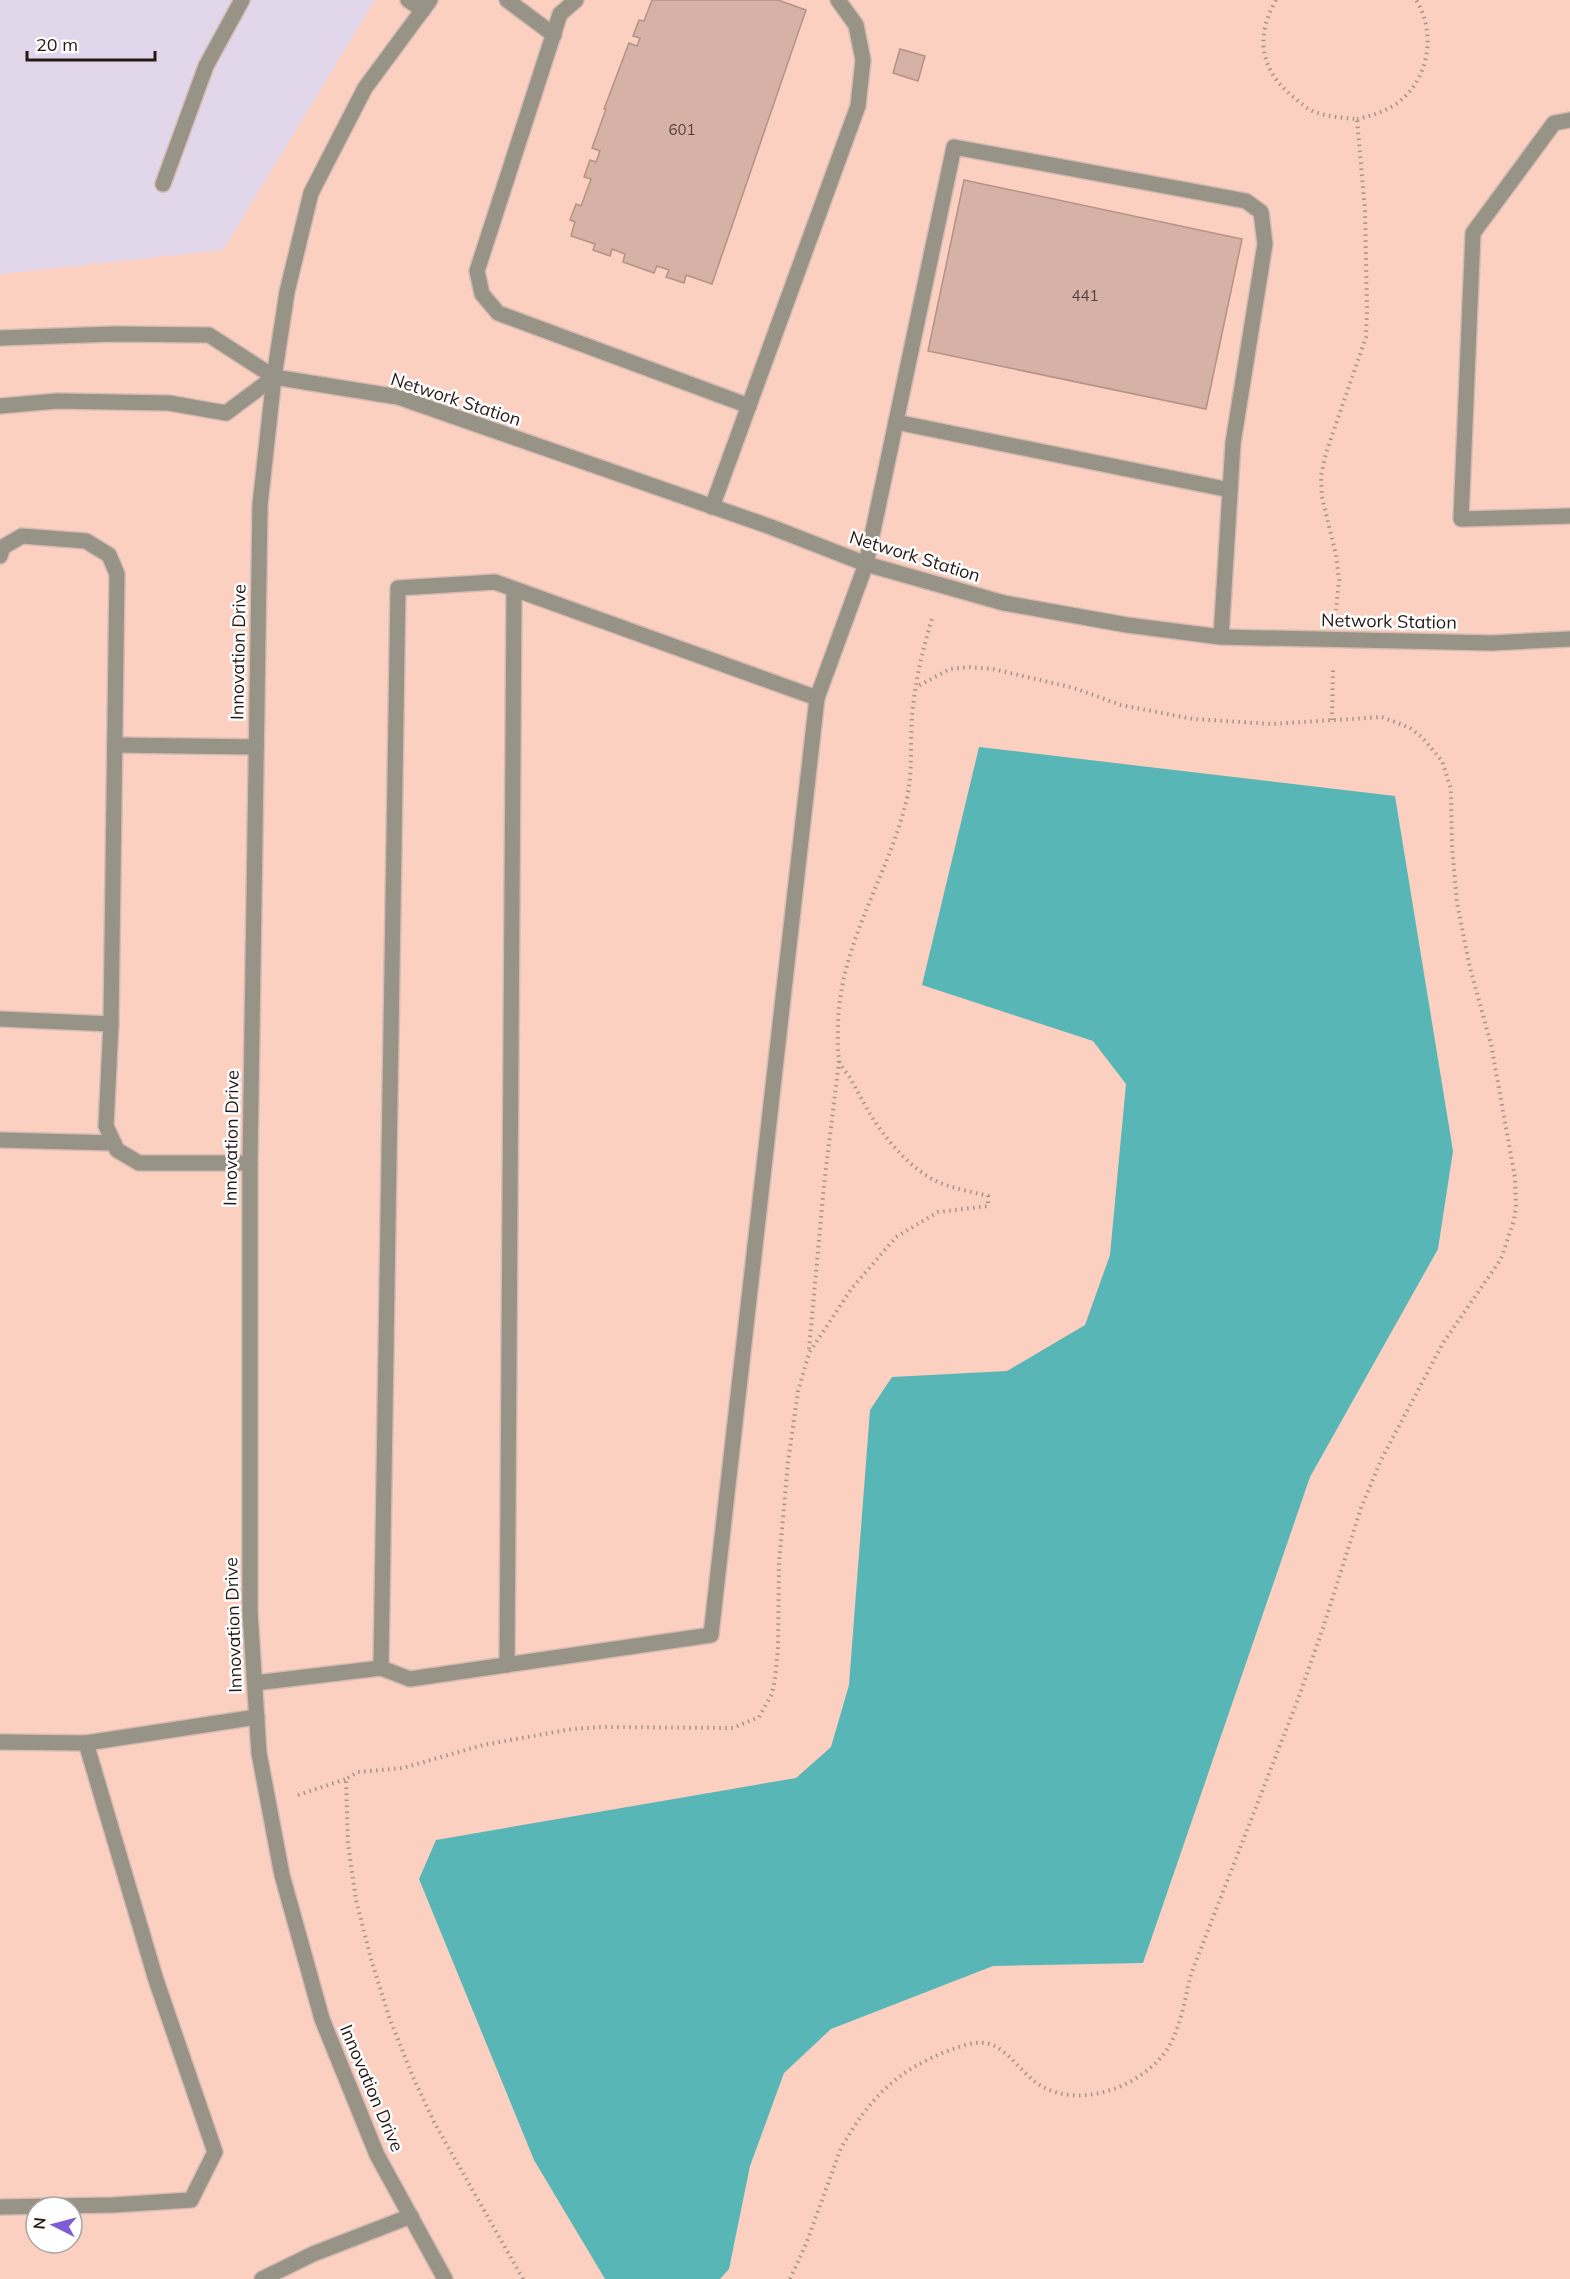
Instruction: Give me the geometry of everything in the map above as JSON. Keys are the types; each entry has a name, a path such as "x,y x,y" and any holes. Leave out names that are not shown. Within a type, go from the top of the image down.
{"street":[{"path":"162,184 206,66 242,0"},
{"path":"408,0 426,5"},
{"path":"507,0 554,35"},
{"path":"576,0 560,14 477,271 482,294 498,313 749,406"},
{"path":"712,507 858,106 863,60 856,25 838,0"},
{"name":"Innovation Drive","path":"426,5 365,88 311,193 287,292 274,377 260,505 250,1163 250,1612 259,1753 282,1875 322,2019 377,2155 445,2279"},
{"path":"1570,120 1554,123 1473,233 1461,519 1570,516"},
{"path":"255,1683 381,1668 410,1679 711,1635 817,698 866,564 954,147 1246,201 1261,212 1265,244 1233,443 1221,637"},
{"name":"Network Station","path":"0,338 114,334 210,335 274,377 398,397 712,507 866,564 1004,603 1127,625 1221,637 1492,644 1570,639"},
{"path":"0,406 57,401 169,403 226,412 274,377"},
{"path":"896,422 1230,490"},
{"path":"0,556 3,547 22,536 86,541 108,555 117,574 111,1024 106,1126 117,1150 139,1163 250,1163"},
{"path":"381,1668 398,588 495,582 817,698"},
{"path":"507,1665 514,590"},
{"path":"115,745 256,747"},
{"path":"0,1019 111,1024"},
{"path":"0,1140 114,1143"},
{"path":"0,1742 86,1743 257,1717"},
{"path":"0,2207 113,2205 191,2200 214,2152 156,1980 86,1743"},
{"path":"262,2279 312,2254 411,2216"}],"path":[{"path":"1276,0 1264,26 1264,44 1268,66 1277,83 1313,112 1357,119 1398,103 1408,93 1424,66 1428,39 1422,9 1416,0"},
{"path":"1338,594 1340,580 1322,497 1321,476 1326,453 1366,337 1365,210 1357,119"},
{"path":"809,1353 852,1288 896,1237 938,1212 988,1206 988,1196 945,1185 932,1179 901,1154 879,1129 840,1063 838,1017 843,977 896,835 907,797 912,766 912,716 921,653 941,585"},
{"path":"790,2279 806,2244 841,2148 849,2134 876,2097 890,2083 927,2058 965,2044 990,2044 1043,2087 1056,2092 1085,2094 1122,2086 1160,2059 1169,2046 1177,2028 1191,1974 1309,1669 1369,1489 1399,1424 1443,1344 1501,1259 1516,1207 1515,1178 1491,1044 1470,968 1457,903 1452,847 1451,789 1442,761 1422,738 1410,728 1382,717 1272,724 1193,719 1121,705 1074,688 993,669 969,667 950,669 916,687"},
{"path":"268,1802 299,1795 346,1779 358,1772 403,1768 483,1745 572,1729 602,1726 733,1728 759,1717 772,1694 775,1679 778,1648 779,1563 788,1462 798,1391 809,1353 824,1185 840,1057"},
{"path":"346,1779 348,1844 356,1900 389,2017 434,2122 523,2279"}],"shaded area":[{"path":"0,0 1570,0 1570,2279 0,2279"},
{"path":"0,0 375,0 223,250 0,274"}],"water":[{"path":"979,747 1395,796 1453,1151 1438,1249 1310,1477 1143,1963 993,1966 831,2029 784,2073 750,2166 729,2269 720,2279 605,2279 534,2160 419,1879 436,1840 796,1778 831,1747 849,1685 870,1410 892,1377 1007,1371 1085,1325 1110,1255 1126,1084 1093,1041 922,985"}],"building":[{"path":"652,0 778,0 806,10 712,284 686,275 684,283 666,277 669,270 657,266 654,273 623,262 625,254 612,249 610,256 593,250 595,244 571,236 575,222 570,220 576,204 581,206 591,179 584,177 590,160 596,162 600,151 592,148 606,109 604,109 629,43 637,46 640,38 633,36 639,20 644,21"},
{"path":"900,49 925,56 918,81 893,73"},
{"path":"964,180 1242,239 1206,409 928,351"}]}
